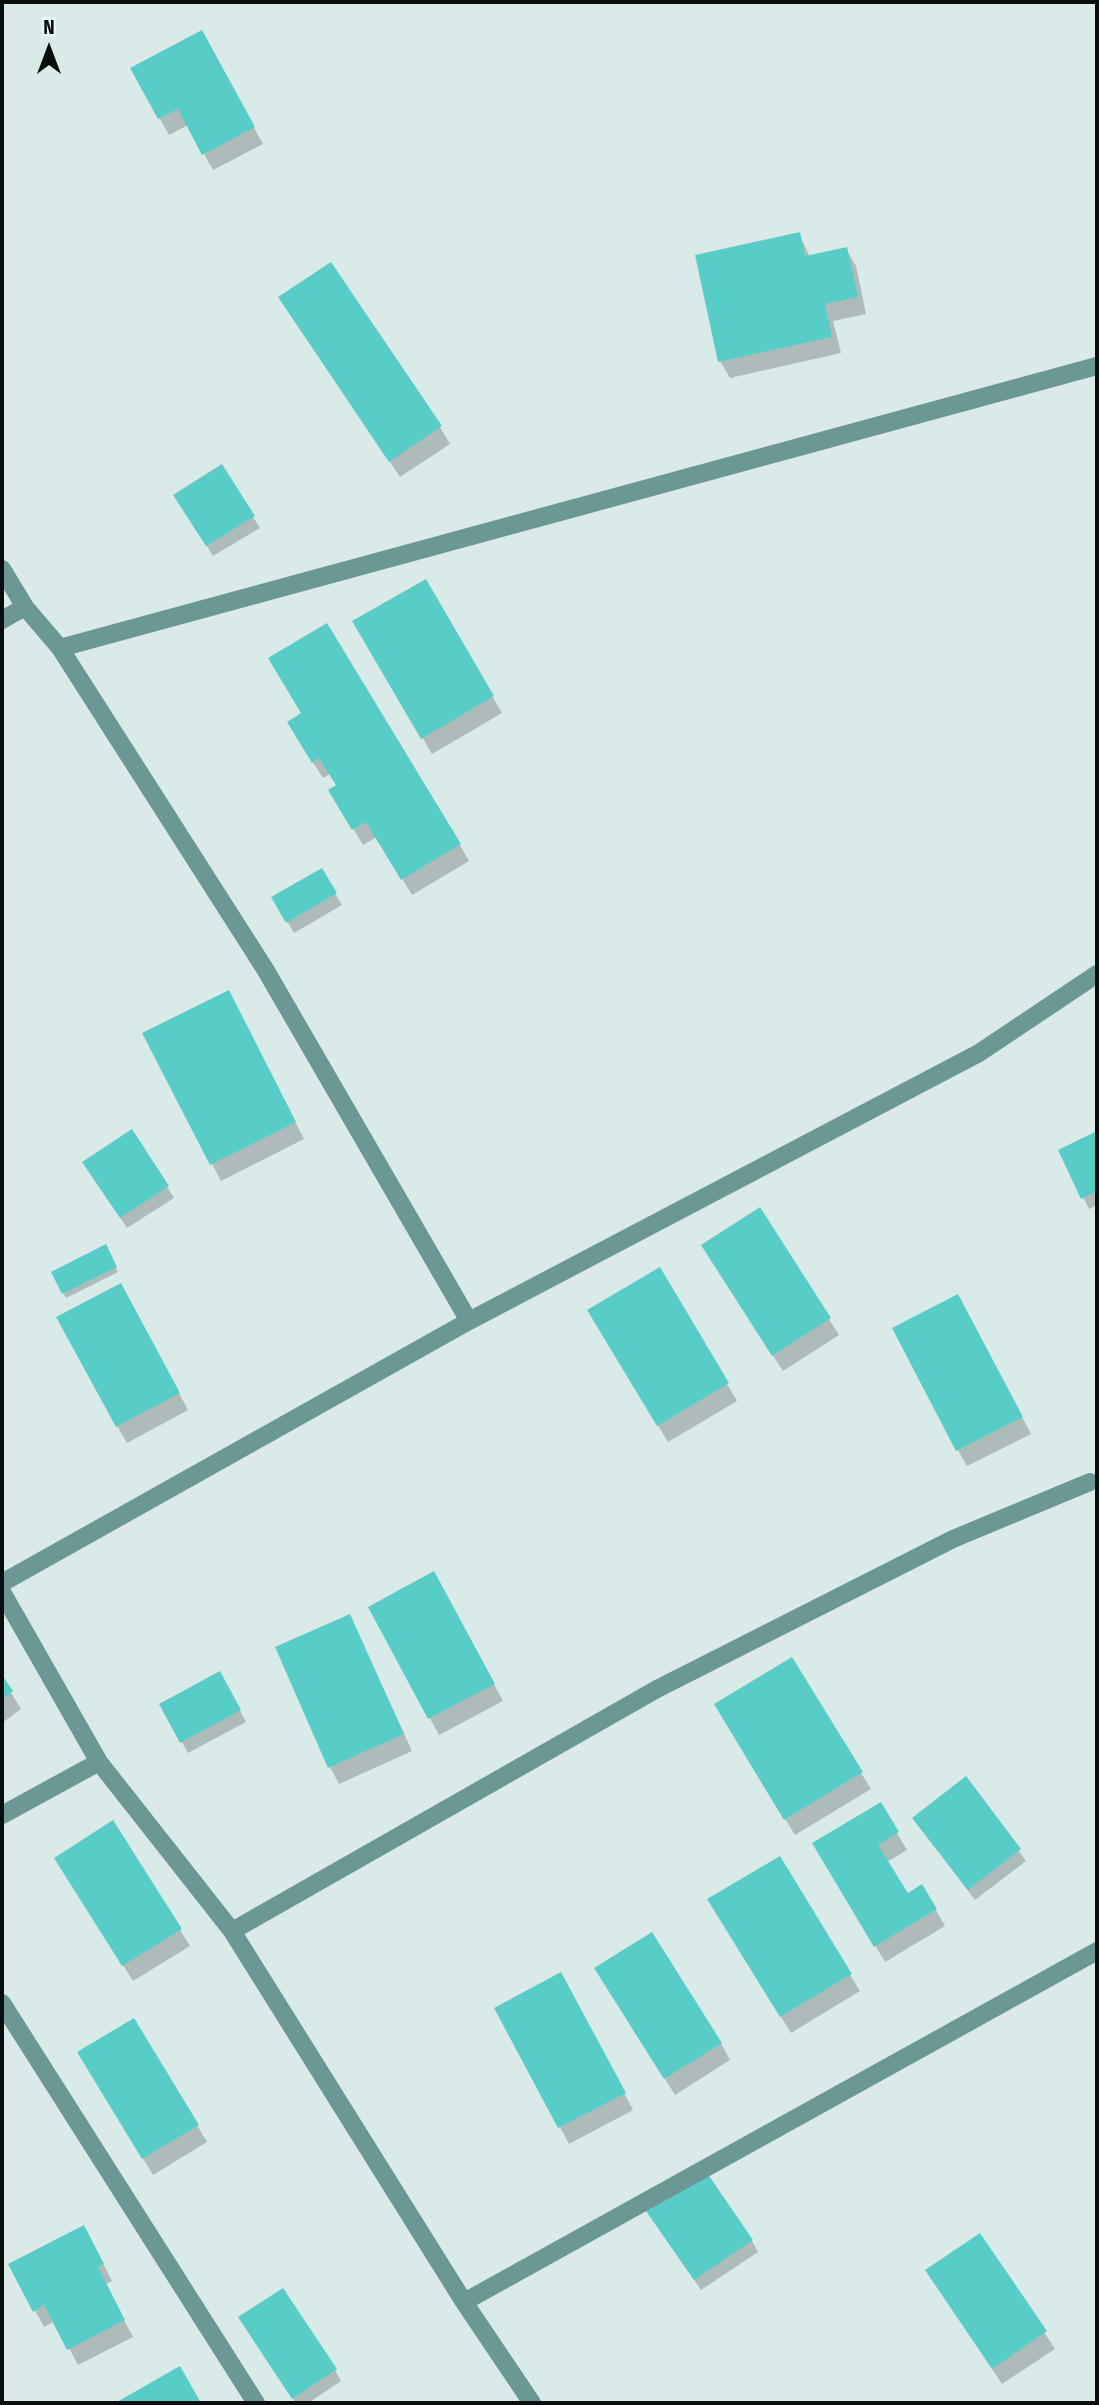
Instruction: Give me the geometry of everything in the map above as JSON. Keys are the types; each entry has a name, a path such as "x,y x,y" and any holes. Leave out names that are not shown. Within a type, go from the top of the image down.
{"street":[{"path":"60,648 1097,366"},
{"path":"2,569 25,607 60,648 265,969 469,1321"},
{"path":"2,620 25,607"},
{"path":"2,1583 469,1321 979,1053 1097,974"},
{"path":"232,1931 657,1689 953,1539 1090,1482"},
{"path":"2,1592 99,1762 232,1931 464,2302 532,2403"},
{"path":"2,1815 99,1762"},
{"path":"464,2302 1097,1951"},
{"path":"2,2003 256,2403"}],"building":[{"path":"202,30 255,127 202,155 178,109 158,119 130,68"},
{"path":"800,232 805,256 847,247 858,297 825,304 832,337 718,362 695,255"},
{"path":"331,262 442,426 389,462 278,297"},
{"path":"222,464 255,516 206,546 173,495"},
{"path":"426,579 494,696 421,739 352,621"},
{"path":"327,623 461,844 401,880 366,822 352,830 328,790 336,785 319,758 312,763 287,722 301,713 268,658"},
{"path":"322,868 337,893 286,923 271,897"},
{"path":"229,990 296,1122 210,1165 142,1033"},
{"path":"132,1129 169,1186 120,1218 82,1162"},
{"path":"1097,1131 1097,1191 1081,1199 1058,1150"},
{"path":"760,1207 831,1318 772,1356 701,1245"},
{"path":"106,1244 117,1267 62,1294 51,1272"},
{"path":"660,1267 729,1383 657,1426 587,1310"},
{"path":"121,1283 180,1393 116,1427 56,1317"},
{"path":"958,1294 1023,1417 956,1451 892,1328"},
{"path":"434,1571 495,1684 428,1719 368,1607"},
{"path":"350,1614 404,1734 328,1768 275,1647"},
{"path":"792,1657 863,1772 784,1820 714,1704"},
{"path":"220,1671 241,1710 180,1743 159,1704"},
{"path":"2,1675 13,1691 2,1700"},
{"path":"966,1776 1021,1849 968,1890 912,1818"},
{"path":"881,1802 899,1832 878,1845 908,1893 922,1884 937,1909 874,1947 812,1843"},
{"path":"113,1820 182,1929 122,1966 54,1858"},
{"path":"780,1856 852,1974 780,2017 707,1899"},
{"path":"652,1932 722,2043 664,2079 594,1968"},
{"path":"561,1972 626,2093 558,2128 494,2008"},
{"path":"134,2018 199,2125 142,2159 77,2052"},
{"path":"705,2170 753,2240 694,2280 646,2211"},
{"path":"84,2225 104,2264 98,2267 125,2320 67,2350 44,2305 33,2312 8,2264"},
{"path":"980,2233 1047,2331 992,2369 925,2270"},
{"path":"283,2288 337,2369 292,2399 238,2317"},
{"path":"180,2366 201,2403 115,2403"}]}
